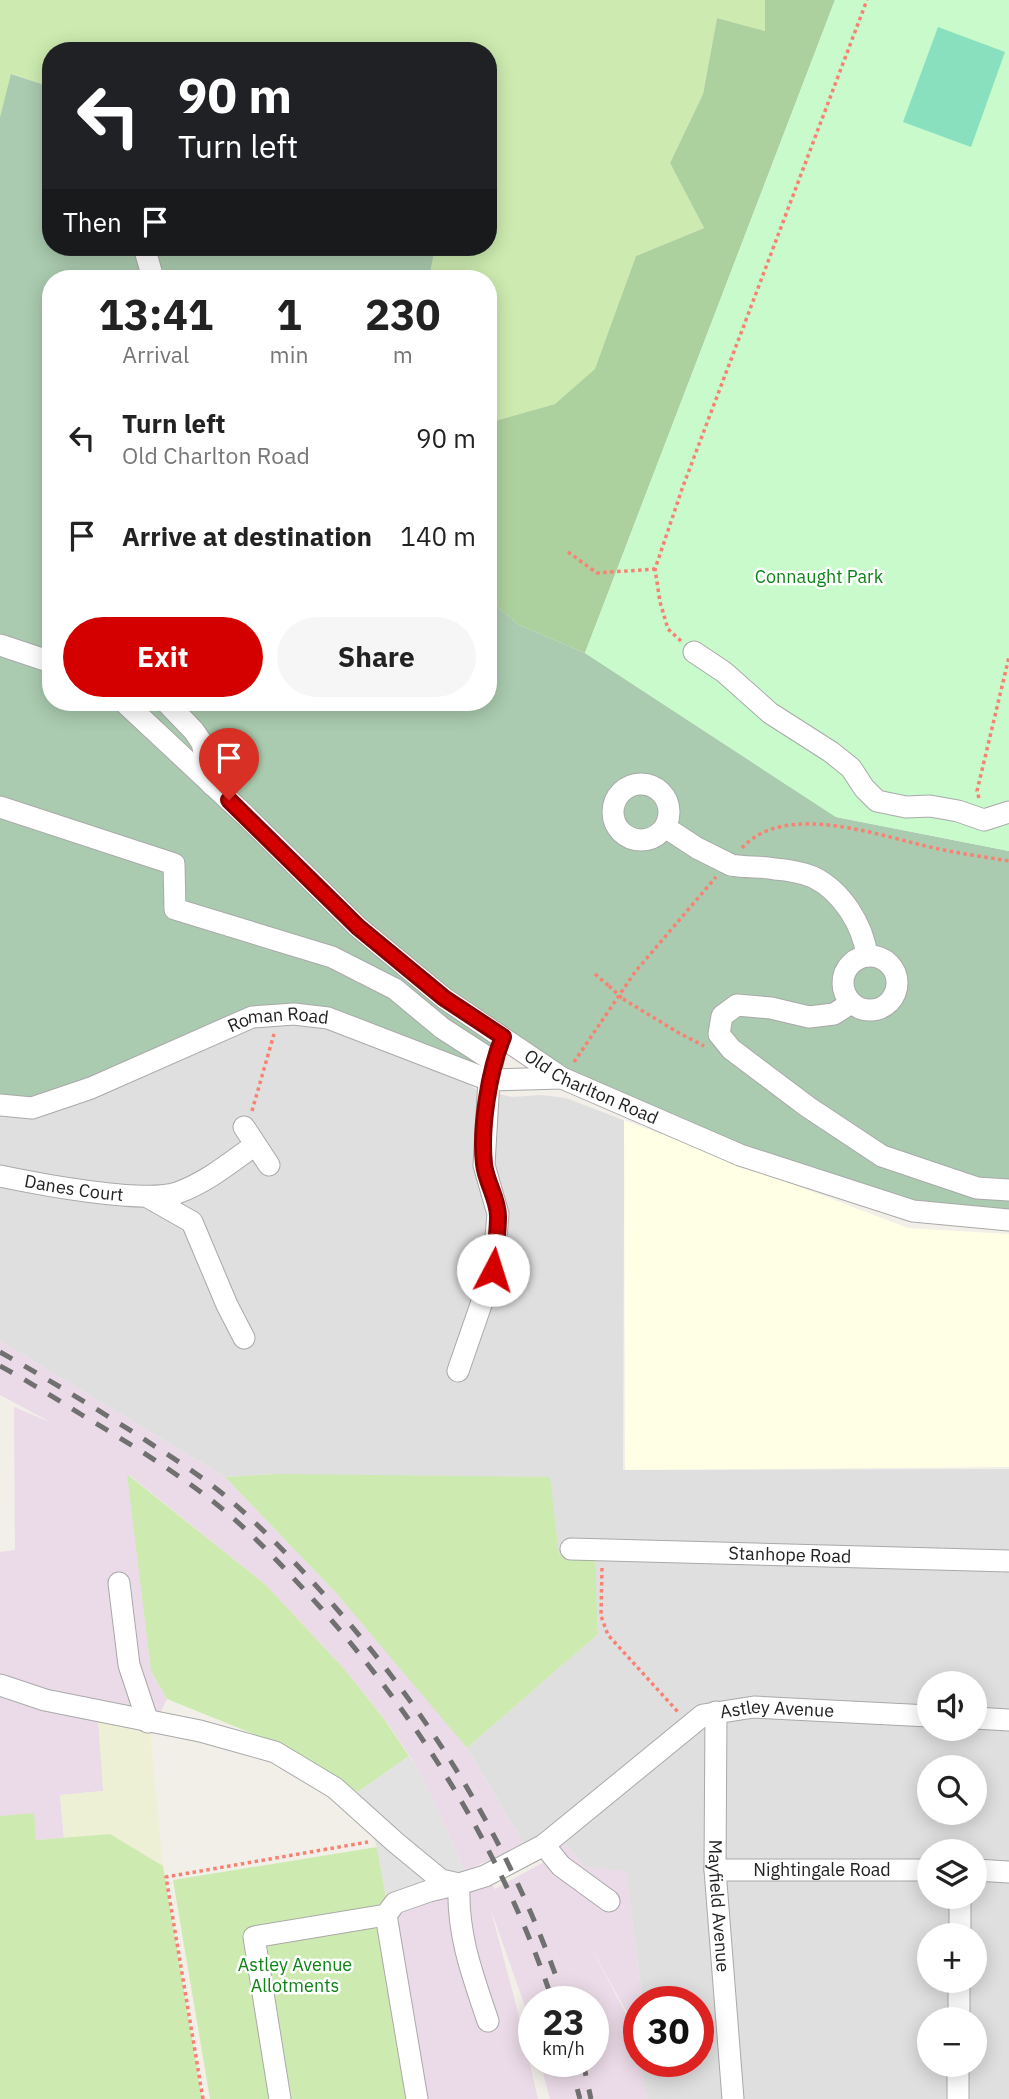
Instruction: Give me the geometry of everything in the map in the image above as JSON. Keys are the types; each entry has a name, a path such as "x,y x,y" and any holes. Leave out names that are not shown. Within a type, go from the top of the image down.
{"street":[{"path":"0,645 42,659"},
{"path":"694,652 724,672 770,713 831,751 851,768 864,788 877,800 906,807 930,806 948,809 984,820 1009,812"},
{"name":"Old Charlton Road","path":"134,711 358,927 444,998 503,1037 566,1072 740,1156 913,1211 1009,1220"},
{"path":"175,711 202,743 212,785"},
{"path":"191,711 194,731"},
{"path":"0,807 174,864 175,909 332,957 395,989 491,1070"},
{"path":"666,827 697,848 730,861 815,878 850,911 860,928 867,956"},
{"path":"867,956 884,960 896,974 895,992 891,1000 876,1010 858,1008 850,1003 845,995 843,978 851,963 867,956"},
{"path":"850,1003 834,1014 810,1017 771,1008 737,1005 722,1016 719,1034 731,1049 808,1107 882,1156 977,1188 1009,1191"},
{"name":"Roman Road","path":"0,1105 32,1108 91,1088 252,1017 294,1014 328,1018 491,1070 566,1072"},
{"path":"458,1371 493,1270 498,1214 484,1165 491,1070 503,1037"},
{"path":"250,1136 269,1165"},
{"name":"Danes Court","path":"148,1197 192,1222 196,1198 250,1136"},
{"name":"Danes Court","path":"0,1176 148,1197 175,1194 210,1179"},
{"path":"192,1222 244,1338"},
{"name":"Stanhope Road","path":"571,1549 1009,1561"},
{"path":"119,1583 129,1665 148,1721"},
{"path":"0,1685 45,1700 200,1731 275,1752 335,1788 442,1880 459,1884 458,1906 462,1940 488,2021"},
{"name":"Astley Avenue","path":"386,1915 395,1903 485,1876 544,1845 703,1715 754,1707 917,1715"},
{"name":"Mayfield Avenue","path":"716,1712 715,1870 733,2099"},
{"path":"987,1719 1009,1720"},
{"path":"544,1845 561,1866 609,1901"},
{"name":"Nightingale Road","path":"715,1870 917,1870"},
{"path":"987,1871 1009,1872"},
{"path":"280,2099 254,1937 386,1915 417,2099"},
{"path":"958,2077 958,2099"}],"path":[{"path":"694,652 668,629 660,602 655,569 682,489 867,0"},
{"path":"568,552 597,573 655,569"},
{"path":"984,820 977,791 1009,657"},
{"path":"566,1072 635,972 748,841 766,829 793,824 841,826 942,850 1009,861"},
{"path":"595,974 623,999 703,1046 731,1049"},
{"path":"250,1136 250,1119 276,1028"},
{"path":"603,1550 601,1616 608,1635 690,1725"},
{"path":"203,2099 166,1877 370,1842 395,1842"}],"shaded area":[{"path":"11,74 42,84 42,256 433,256 431,270 42,270 42,711 497,711 497,607 519,625 585,653 836,817 1009,851 1009,1220 913,1211 740,1155 502,1038 489,1080 328,1018 252,1017 91,1088 0,1105 0,117"},
{"path":"294,1014 422,1056 476,1089 512,1097 541,1095 566,1098 683,1143 624,1199 623,1470 1009,1469 1009,2099 647,2099 642,2077 714,2077 714,1986 641,1986 626,1872 585,1867 561,1839 524,1844 467,1748 598,1634 594,1555 559,1555 278,1474 225,1477 0,1341 0,1105 252,1017"},
{"path":"624,1120 908,1228 1009,1234 1009,1467 625,1470"},
{"path":"0,1341 225,1477 337,1594 426,1697 467,1748 524,1844 465,1871 421,1773 387,1722 345,1670 266,1585 128,1474 151,1671 167,1699 150,1733 103,1791 60,1795 64,1838 36,1840 0,1816 0,1552 15,1550 14,1407 52,1423 0,1395"},
{"path":"98,1718 150,1729 163,1866 110,1834 64,1838 60,1795 103,1791"},
{"path":"409,1756 421,1773 465,1871 386,1898 377,1847 358,1792"},
{"path":"561,1839 585,1867 626,1871 641,1986 623,1986 623,2005 586,1939 623,2008 623,2077 643,2077 647,2099 550,2099 544,2077 609,2077 609,1986 518,1987 490,1907 518,2014 518,2077 533,2077 538,2099 422,2099 392,1917 488,1879 495,1889 544,1862"}],"green space":[{"path":"0,0 765,0 765,31 717,18 703,94 670,163 704,228 636,256 596,369 555,404 497,420 497,270 428,270 429,256 497,256 497,42 42,42 42,84 12,74 0,117"},
{"path":"765,0 835,0 585,653 519,625 497,607 497,420 555,404 595,369 636,256 704,228 670,163 703,94 717,18 765,31"},
{"name":"Connaught Park","path":"835,0 1009,0 1009,851 836,817 585,653"},
{"path":"938,27 1005,52 971,147 903,122"},
{"path":"127,1474 266,1585 345,1670 385,1720 409,1756 358,1792 278,1744 167,1699 151,1671"},
{"path":"278,1474 550,1477 559,1555 595,1555 598,1634 467,1748 337,1594 225,1477"},
{"path":"34,1813 36,1840 110,1834 163,1866 202,2099 0,2099 0,1816"},
{"name":"Astley Avenue Allotments","path":"377,1847 392,1917 422,2099 210,2099 173,1880"}],"railway":[{"path":"0,1352 119,1424 213,1486 264,1532 328,1599 403,1691 467,1788 522,1892 559,1986"},
{"path":"0,1366 133,1446 199,1491 256,1540 320,1607 393,1697 456,1793 485,1843 510,1895 547,1986"},
{"path":"574,2077 580,2099"},
{"path":"586,2077 591,2099"}],"route":[{"path":"229,800 358,927 444,998 503,1037 489,1080 485,1129 484,1165 498,1214 493,1270"}]}
